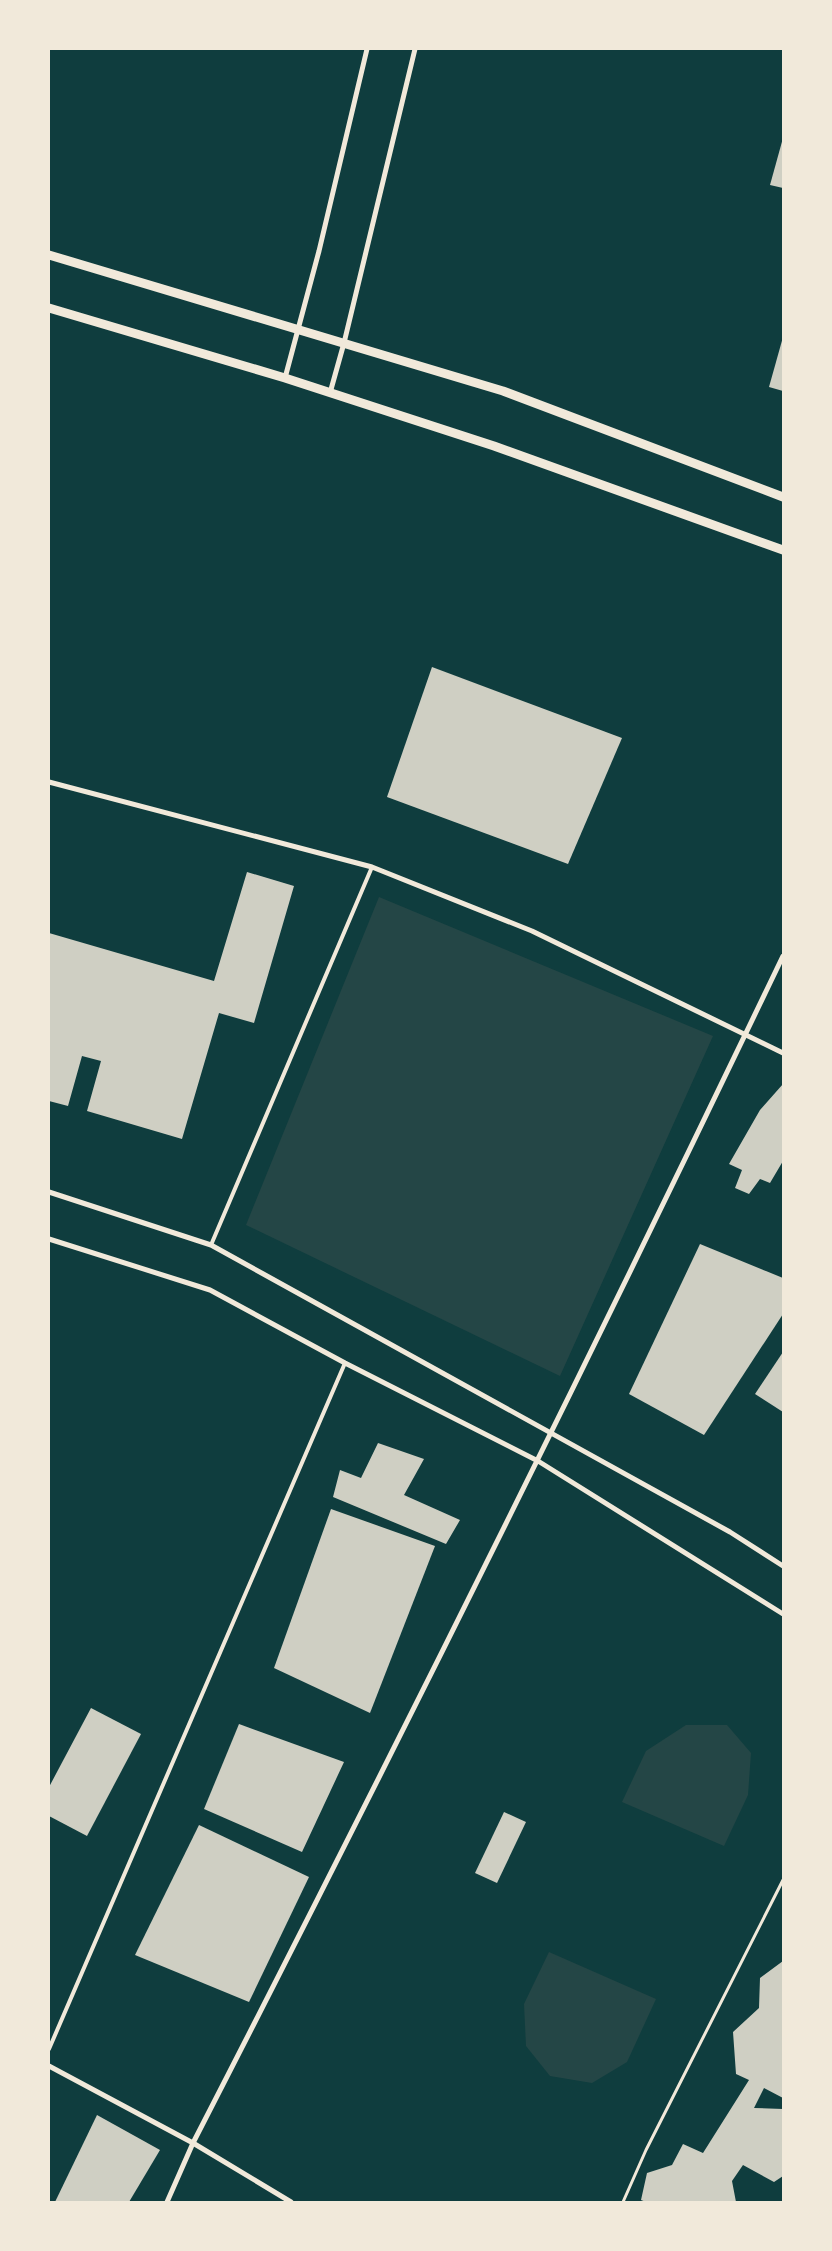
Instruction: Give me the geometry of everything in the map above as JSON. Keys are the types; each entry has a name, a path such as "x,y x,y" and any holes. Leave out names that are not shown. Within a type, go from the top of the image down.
{"street":[{"path":"284,378 319,251 367,49"},
{"path":"330,393 416,49"},
{"path":"49,255 503,391 783,497"},
{"path":"49,308 284,378 494,446 783,550"},
{"path":"49,782 372,867 532,931 783,1053"},
{"path":"167,2202 193,2143 372,1795 552,1433 783,956"},
{"path":"49,1192 211,1245 730,1532 783,1566"},
{"path":"49,1239 210,1290 538,1461 783,1614"},
{"path":"49,2066 193,2143 291,2202"}],"lane":[{"path":"211,1245 372,867"},
{"path":"49,2049 345,1362"}],"path":[{"path":"623,2202 646,2150 783,1880"}],"shaded area":[{"path":"379,897 713,1036 560,1376 246,1225"},
{"path":"686,1725 727,1725 751,1753 748,1795 724,1846 622,1802 646,1751"},
{"path":"549,1952 656,1999 627,2062 592,2083 550,2076 526,2046 524,2004"}],"building":[{"path":"783,138 783,188 770,185"},
{"path":"783,337 783,391 769,387"},
{"path":"432,667 622,738 568,864 387,797"},
{"path":"247,872 294,886 254,1023 219,1013 182,1139 87,1111 101,1061 82,1056 68,1106 49,1101 49,933 214,981"},
{"path":"783,1084 783,1161 770,1183 760,1179 749,1194 735,1188 742,1170 729,1164 760,1110"},
{"path":"700,1244 783,1278 783,1314 704,1435 629,1394"},
{"path":"783,1352 783,1412 755,1394"},
{"path":"378,1443 424,1459 404,1495 460,1520 446,1544 333,1497 340,1470 361,1478"},
{"path":"331,1509 435,1546 370,1713 274,1668"},
{"path":"91,1708 141,1734 87,1836 49,1816 49,1787"},
{"path":"239,1724 344,1762 302,1852 204,1809"},
{"path":"504,1812 526,1822 497,1883 475,1873"},
{"path":"199,1825 309,1877 249,2002 135,1955"},
{"path":"783,1961 783,2098 764,2088 754,2108 783,2109 783,2176 774,2182 743,2165 732,2181 736,2202 646,2202 641,2200 647,2173 672,2165 683,2144 703,2153 749,2080 736,2074 733,2032 759,2008 760,1978"},
{"path":"97,2115 160,2150 129,2202 55,2202"}]}
